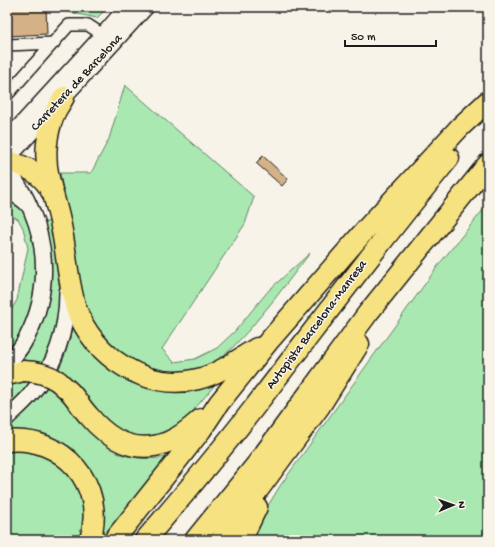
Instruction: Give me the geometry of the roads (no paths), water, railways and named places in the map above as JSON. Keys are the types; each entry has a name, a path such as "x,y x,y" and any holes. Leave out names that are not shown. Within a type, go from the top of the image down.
{"highway":[{"path":"64,97 52,120 47,140 47,165 62,231 73,299 90,335 97,345 106,354 125,368 136,373 148,377 180,382 199,379 210,375 268,342"},
{"path":"114,540 197,435 219,403 268,342 367,228 460,127 488,102"},
{"name":"Autopista Barcelona-Manresa","path":"145,540 222,448 394,225 488,110"},
{"path":"7,161 20,164 34,172 43,180 54,198"},
{"path":"195,540 256,465 327,367 401,271 488,164"},
{"path":"243,540 257,507 282,471 320,406 364,338 395,286 401,271"},
{"path":"12,371 37,372 58,381 70,392 88,416 102,430 120,442 129,445 149,447 173,439 186,431 219,403"},
{"path":"221,540 320,406"},
{"path":"7,441 22,440 51,448 68,459 78,470 89,490 92,502 93,526 90,540"}],"main road":[{"name":"Carretera de Barcelona","path":"7,140 127,7"},
{"name":"Carretera de Barcelona","path":"7,161 146,7"},
{"path":"7,152 27,126 37,108"},
{"path":"7,161 13,177 32,210 41,236 44,266 44,280 37,312 12,371"},
{"path":"7,192 21,198 32,210"},
{"path":"7,418 35,389 47,372 58,349 66,313 68,284 67,266"}],"street":[{"path":"7,95 69,25 88,25 103,35"},
{"path":"7,45 54,43"}]}
